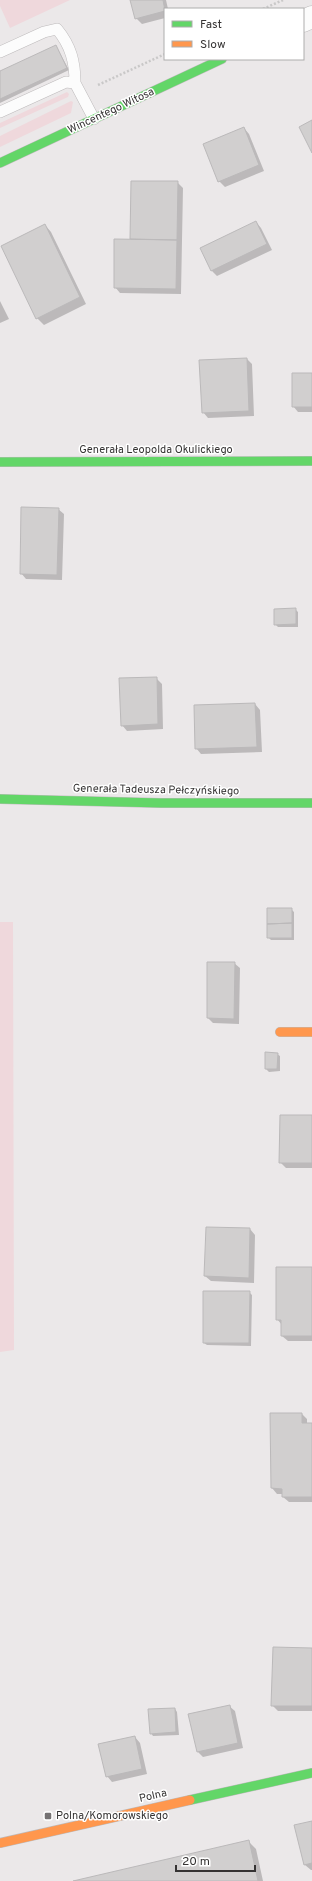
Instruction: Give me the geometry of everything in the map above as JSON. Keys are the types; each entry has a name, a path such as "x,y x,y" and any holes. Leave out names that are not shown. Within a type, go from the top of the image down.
{"street":[{"name":"Wincentego Witosa","path":"0,163 220,60"},
{"name":"Generała Leopolda Okulickiego","path":"0,462 312,461"},
{"name":"Generała Tadeusza Pełczyńskiego","path":"0,799 161,803 312,803"},
{"path":"280,1032 312,1032"},
{"name":"Polna","path":"0,1843 312,1773"}],"lane":[{"path":"0,52 44,32 57,30 65,39 71,51 75,68 75,83 94,119"},
{"path":"0,112 66,82 75,83"}],"path":[{"path":"266,8 283,0"}],"shaded area":[{"path":"0,0 70,0 10,28 0,6"},
{"path":"67,92 69,94 68,97 0,128 0,123"},
{"path":"71,101 73,102 71,113 0,147 0,136"},
{"path":"0,922 13,922 14,1350 0,1352"}],"building":[{"path":"130,0 163,0 164,11 135,19"},
{"path":"56,45 67,68 0,99 0,71"},
{"path":"312,120 312,153 299,127"},
{"path":"244,127 259,165 218,182 203,144"},
{"path":"131,181 178,181 177,240 130,239"},
{"path":"256,221 267,244 211,271 200,248"},
{"path":"45,224 80,297 36,319 1,246"},
{"path":"114,239 177,240 176,289 114,288"},
{"path":"247,358 249,411 202,413 199,360"},
{"path":"292,373 312,373 312,407 292,407"},
{"path":"21,507 59,508 57,575 20,574"},
{"path":"296,608 296,624 274,625 274,609"},
{"path":"157,677 158,724 121,726 119,678"},
{"path":"255,703 257,747 195,749 194,705"},
{"path":"267,908 292,908 292,923 267,924"},
{"path":"292,923 292,938 267,938 267,924"},
{"path":"207,962 235,962 234,1019 207,1018"},
{"path":"265,1052 278,1053 277,1069 265,1069"},
{"path":"280,1115 312,1115 312,1163 279,1163"},
{"path":"206,1227 250,1228 249,1278 204,1276"},
{"path":"276,1267 312,1267 312,1336 281,1336 281,1320 276,1320"},
{"path":"203,1291 250,1291 249,1343 203,1343"},
{"path":"270,1413 302,1413 302,1423 312,1423 312,1497 282,1497 282,1489 271,1488"},
{"path":"273,1647 312,1648 312,1706 271,1706"},
{"path":"230,1705 238,1743 197,1752 188,1714"},
{"path":"175,1708 176,1732 150,1734 148,1709"},
{"path":"135,1736 142,1769 106,1777 98,1744"},
{"path":"312,1821 312,1863 304,1865 294,1825"},
{"path":"249,1840 258,1881 73,1881"}],"traffic: fast":[{"path":"0,163 220,60"},
{"path":"0,462 312,461"},
{"path":"0,799 161,803 312,803"},
{"path":"190,1800 312,1773"}],"traffic: slow":[{"path":"280,1032 312,1032"},
{"path":"0,1843 190,1800"}],"place":[{"name":"Polna/Komorowskiego","path":"48,1816"}]}
